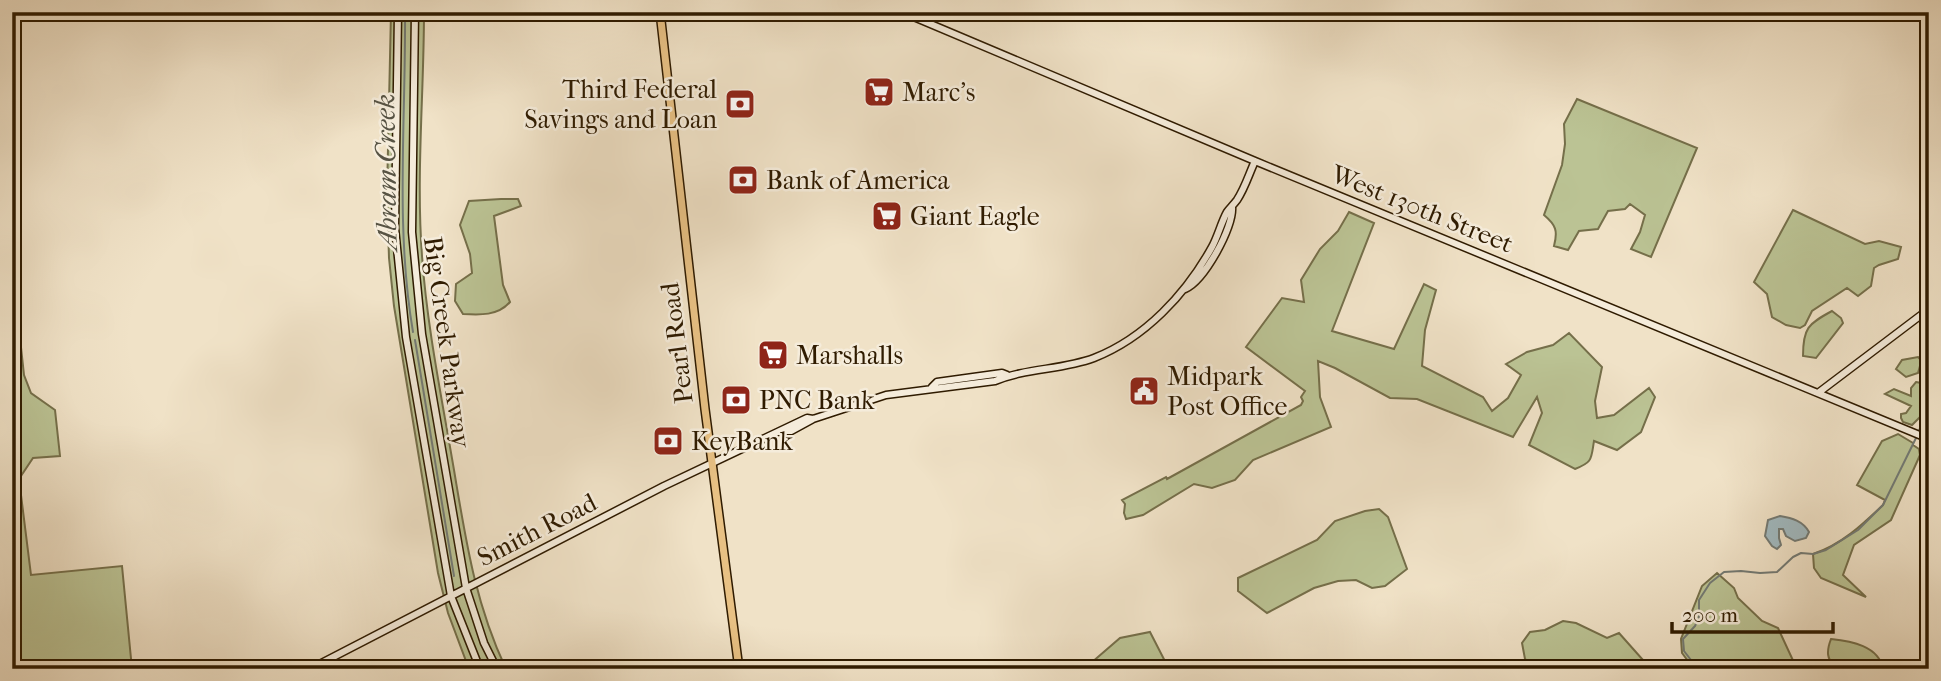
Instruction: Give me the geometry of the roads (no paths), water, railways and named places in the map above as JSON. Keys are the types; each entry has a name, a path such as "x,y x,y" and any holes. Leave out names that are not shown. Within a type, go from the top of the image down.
{"main road":[{"name":"Big Creek Parkway","path":"398,12 396,216 406,337 451,596 480,669"},
{"name":"Big Creek Parkway","path":"415,12 412,232 422,334 466,588 484,643 497,669"},
{"name":"Pearl Road","path":"660,12 704,402 739,669"},
{"name":"West 130th Street","path":"902,12 1926,438"},
{"name":"Smith Road","path":"310,669 713,462 784,430 791,431 813,419 886,395 995,381 1007,376 1094,358 1132,337 1161,314 1185,289 1213,245 1228,211 1239,198 1255,161"},
{"path":"1818,393 1929,309"}],"water":[{"path":"1780,516 1804,525 1809,532 1806,538 1795,541 1786,536 1783,529 1779,529 1781,545 1777,549 1772,546 1765,536 1768,520"}],"waterway":[{"name":"Abram Creek","path":"405,12 403,213 404,252 413,332"},
{"name":"Abram Creek","path":"415,340 454,576"},
{"path":"1918,433 1929,408"},
{"path":"1698,669 1684,651 1683,639 1695,626 1699,617 1699,600 1710,583 1724,572 1777,572 1793,557 1801,553 1813,554 1826,550 1858,530 1883,505 1916,438"}],"place":[{"name":"Marc's","path":"879,92"},
{"name":"Third Federal Savings and Loan","path":"740,104"},
{"name":"Bank of America","path":"743,180"},
{"name":"Giant Eagle","path":"887,216"},
{"name":"Marshalls","path":"773,355"},
{"name":"Midpark Post Office","path":"1144,391"},
{"name":"PNC Bank","path":"736,400"},
{"name":"KeyBank","path":"668,441"}]}
